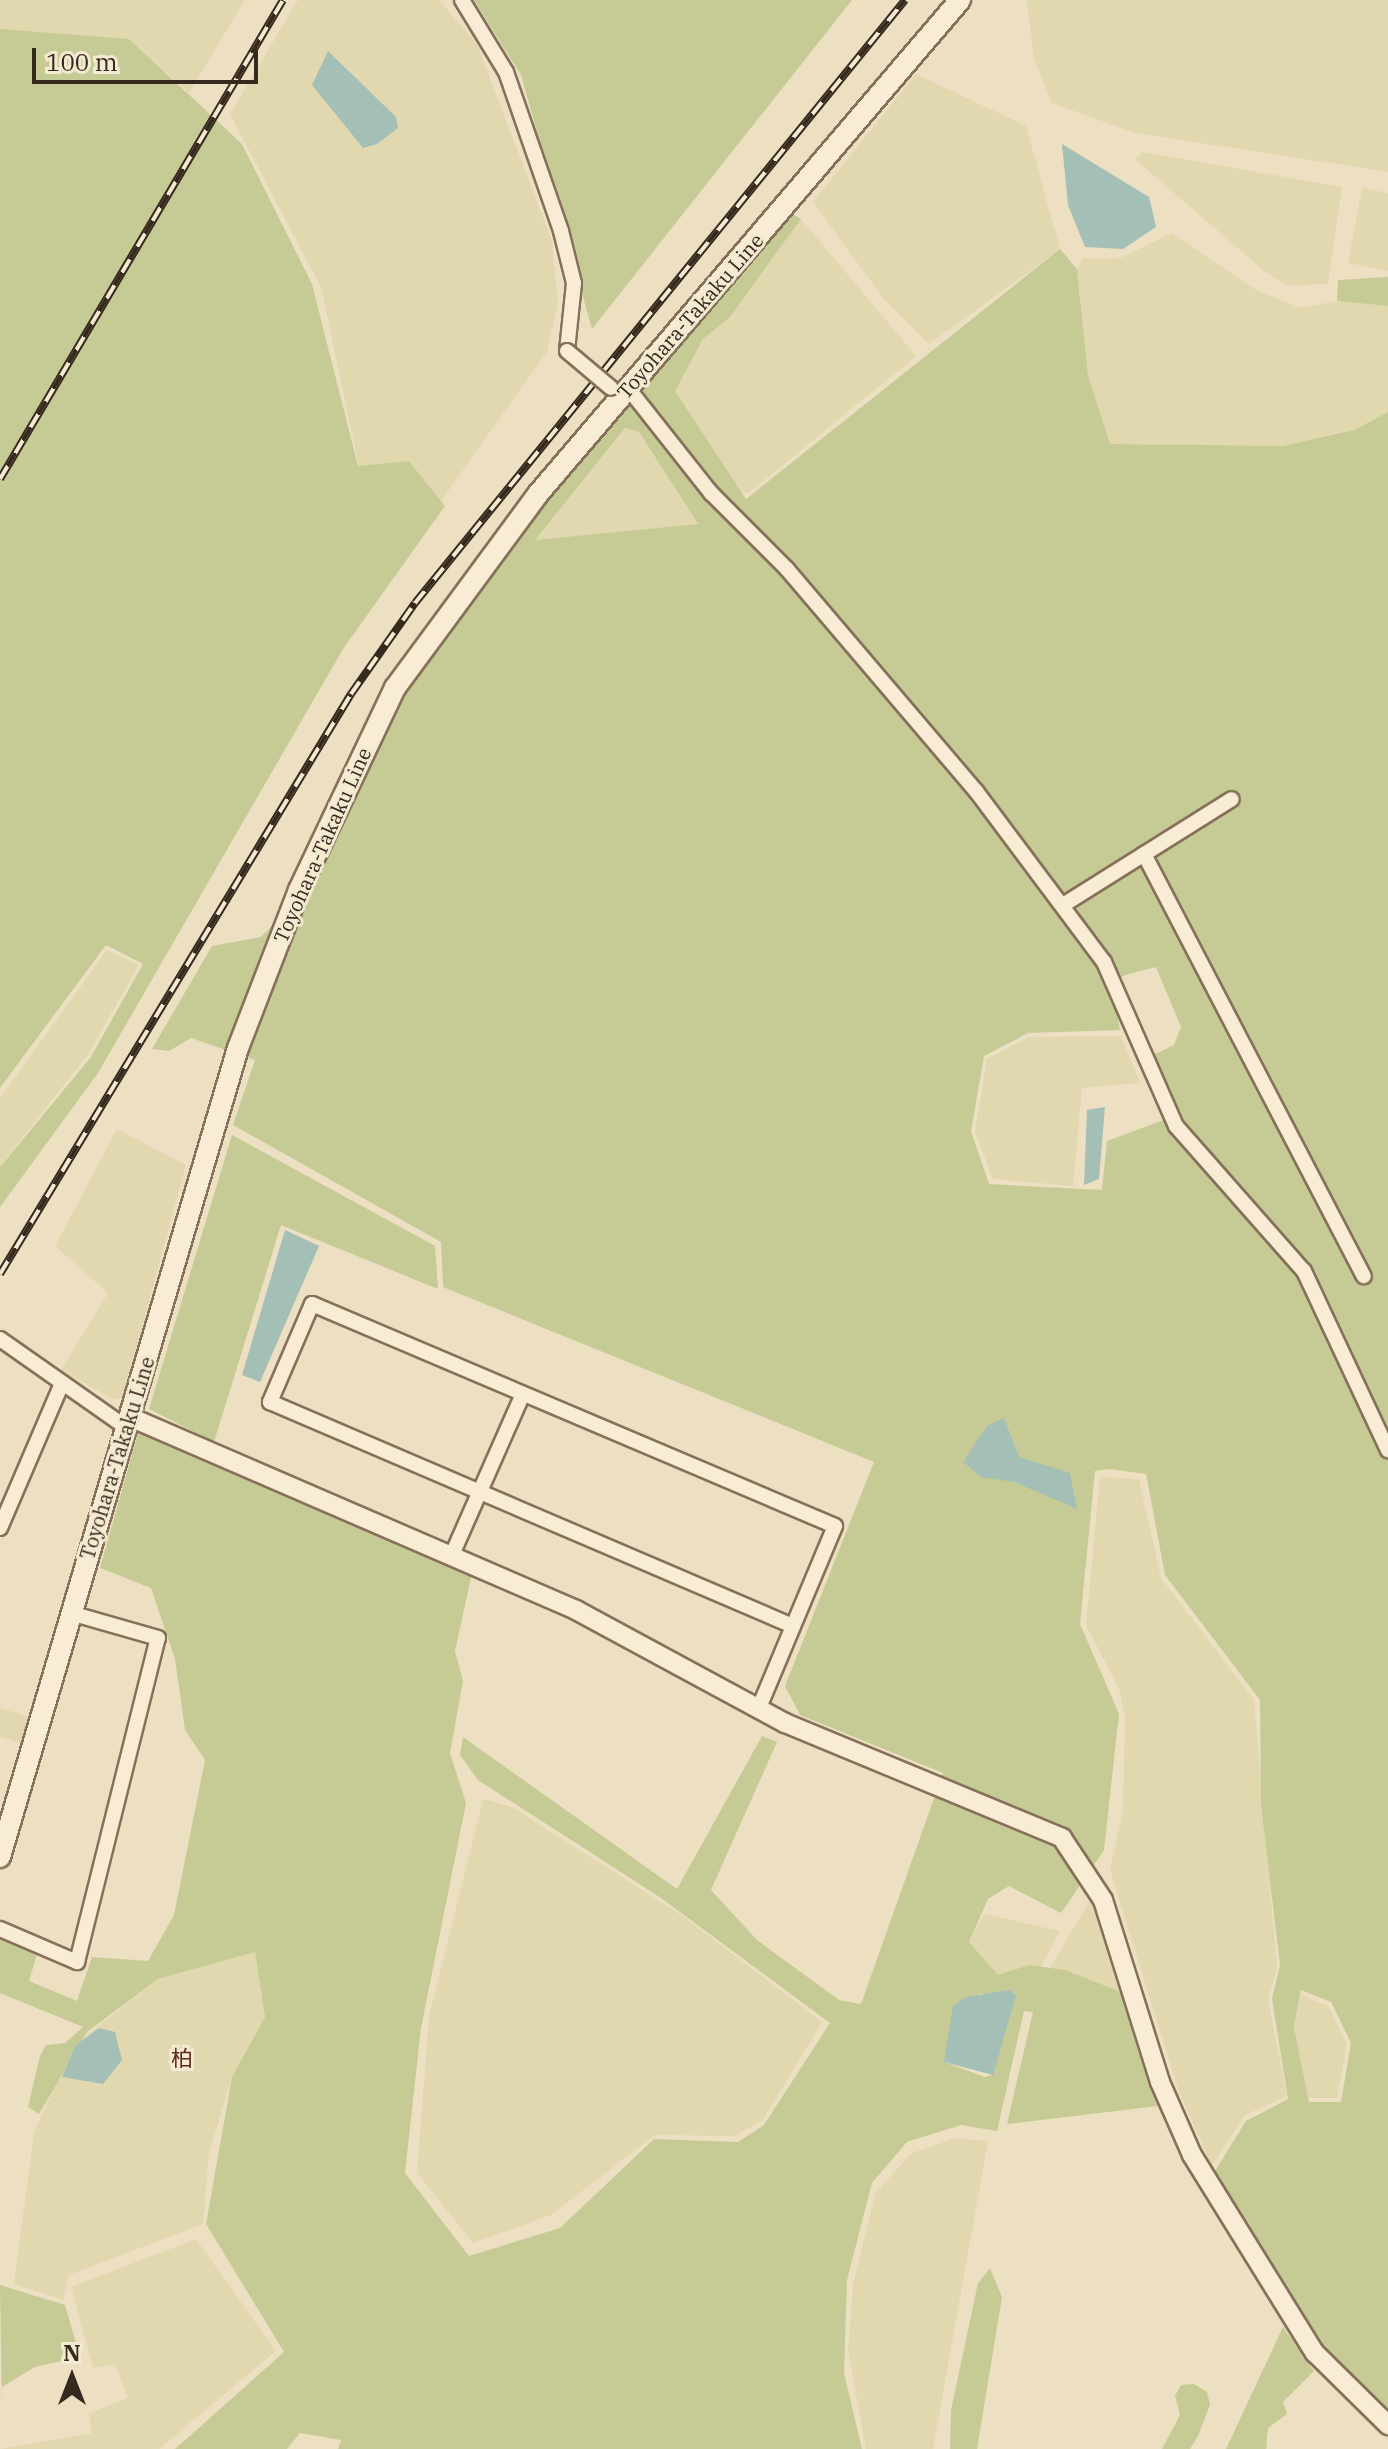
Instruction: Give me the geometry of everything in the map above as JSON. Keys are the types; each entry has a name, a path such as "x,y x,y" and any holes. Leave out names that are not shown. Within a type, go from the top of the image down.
{"main road":[{"name":"Toyohara-Takaku Line","path":"0,1857 238,1048 342,792 395,688 464,587 620,391 960,0"}],"street":[{"path":"462,0 506,72 561,231 574,283 567,351 620,391 711,493 787,569 976,791 1063,905 1113,977 1176,1126 1316,1290 1388,1450"},
{"path":"1063,905 1232,799"},
{"path":"1144,854 1364,1276"},
{"path":"758,1710 835,1526 312,1304 270,1402 793,1626"},
{"path":"0,1339 62,1383 128,1423 604,1624 758,1710 1016,1813 1075,1850 1103,1900 1160,2082 1199,2167 1315,2353 1388,2425"},
{"path":"0,1528 62,1383"},
{"path":"451,1557 523,1394"},
{"path":"0,1929 77,1962 158,1638 70,1613"}],"shaded area":[{"path":"0,0 245,0 189,93 129,39 7,33 0,29"},
{"path":"298,0 439,0 477,44 552,241 558,304 547,352 441,501 409,461 359,467 321,287 230,114"},
{"path":"1027,0 1388,0 1388,172 1135,133 1052,103 1034,59"},
{"path":"916,74 1026,126 1060,249 929,344 883,298 813,202"},
{"path":"1143,152 1342,187 1328,284 1287,286 1264,271 1135,159"},
{"path":"1362,188 1388,193 1388,271 1348,263"},
{"path":"801,219 916,356 749,493 736,492 674,391 703,339 730,317"},
{"path":"1172,233 1256,290 1301,308 1337,301 1388,306 1388,412 1354,430 1283,446 1110,444 1088,375 1077,269 1082,259 1120,258"},
{"path":"625,428 639,432 698,525 534,540"},
{"path":"107,950 139,965 87,1056 0,1166 0,1098"},
{"path":"1121,1036 1140,1083 1082,1088 1073,1186 993,1179 975,1131 987,1059 1029,1037"},
{"path":"117,1129 186,1165 123,1397 115,1400 61,1370 108,1293 55,1246"},
{"path":"1100,1477 1139,1479 1161,1578 1254,1700 1277,1967 1268,2000 1287,2096 1245,2115 1212,2166 1179,2092 1110,1870 1123,1810 1125,1716 1119,1689 1086,1625"},
{"path":"0,1708 31,1717 23,1744 0,1737"},
{"path":"483,1799 512,1807 683,1916 822,2022 763,2120 735,2136 655,2135 551,2215 473,2243 417,2173 429,2017"},
{"path":"1092,1897 1105,1935 1123,1993 1050,1968"},
{"path":"984,1914 1060,1931 1041,1967 998,1975 984,1964 969,1943"},
{"path":"255,1952 265,2017 232,2077 209,2153 203,2224 69,2275 63,2300 14,2284 34,2132 74,2045 158,1979"},
{"path":"1301,1995 1328,2006 1347,2044 1337,2098 1308,2098 1294,2026"},
{"path":"956,2138 988,2141 933,2449 866,2449 848,2350 853,2285 875,2193 912,2153"},
{"path":"196,2239 276,2351 159,2449 0,2449 92,2433 89,2413 128,2398 115,2364 93,2368 71,2287"}],"green space":[{"path":"474,0 852,0 592,329 521,75"},
{"path":"0,29 129,39 242,144 312,284 358,466 409,461 445,506 343,649 98,1073 0,1207 0,1167 91,1057 143,964 106,945 0,1088"},
{"path":"793,214 801,219 730,317 703,339 675,391 746,499 1060,249 1077,269 1088,375 1110,444 1283,446 1354,430 1388,412 1388,2413 1324,2348 1215,2171 1246,2121 1288,2099 1272,1999 1280,1965 1261,1805 1260,1700 1165,1575 1146,1474 1110,1469 1095,1471 1080,1624 1119,1714 1104,1850 1061,1913 1009,1886 988,1899 969,1942 998,1975 1029,1965 1065,1970 1123,1993 1158,2106 1007,2124 1033,2012 1024,2011 997,2131 961,2125 907,2142 872,2183 847,2280 844,2373 862,2449 338,2449 341,2440 300,2433 287,2449 175,2449 284,2352 206,2224 232,2077 265,2017 255,1952 158,1979 87,2032 39,2114 28,2107 40,2056 46,2045 65,2043 83,2027 0,1993 0,1936 38,1951 29,1981 77,2001 92,1957 148,1961 174,1915 205,1760 185,1730 175,1659 151,1588 100,1568 138,1433 472,1573 455,1651 463,1681 450,1753 466,1803 421,2028 405,2173 469,2256 560,2228 654,2139 738,2142 764,2125 830,2023 661,1898 478,1780 460,1755 463,1737 677,1889 762,1736 777,1742 711,1890 757,1940 839,2000 861,2004 943,1773 800,1715 785,1686 874,1462 443,1287 441,1242 233,1125 255,1060 191,1038 169,1051 152,1049 212,946 261,937 312,884 402,694 509,542","holes":["625,428 639,432 698,524 535,540","1156,967 1181,1027 1174,1045 1151,1056 1177,1115 1107,1141 1102,1190 989,1184 971,1131 984,1056 1028,1033 1120,1030 1115,1002 1122,976","1301,1990 1331,2002 1351,2043 1341,2102 1309,2102 1294,2027","979,1994 1016,1996 992,2075 985,2077 944,2062"]},
{"path":"1388,277 1388,306 1337,301 1338,280"},
{"path":"232,1135 435,1246 438,1289 281,1225 214,1442 149,1409"},
{"path":"990,2268 1002,2297 977,2449 950,2449 951,2410 978,2283"},
{"path":"0,2285 65,2305 80,2357 35,2367 2,2387 2,2408"},
{"path":"1283,2327 1314,2371 1283,2402 1287,2414 1268,2428 1266,2449 1226,2449"},
{"path":"1194,2384 1207,2392 1210,2405 1198,2436 1190,2449 1162,2449 1180,2415 1175,2396 1181,2385"}],"water":[{"path":"328,51 396,117 398,128 377,144 363,148 312,85"},
{"path":"1062,144 1149,197 1156,227 1123,249 1085,247 1068,205"},
{"path":"1105,1107 1099,1179 1084,1185 1087,1110"},
{"path":"285,1230 319,1246 260,1382 242,1375"},
{"path":"1004,1418 1019,1457 1070,1473 1077,1509 1014,1482 981,1477 963,1462 987,1426"},
{"path":"1010,1990 1016,1996 993,2075 944,2062 953,2006 966,1997"},
{"path":"99,2028 115,2032 122,2060 103,2084 62,2077 76,2045"}],"railway":[{"path":"0,479 283,0"},
{"path":"0,1274 351,694 415,603 905,0"}],"district":[{"name":"柏","path":"182,2058"}]}
